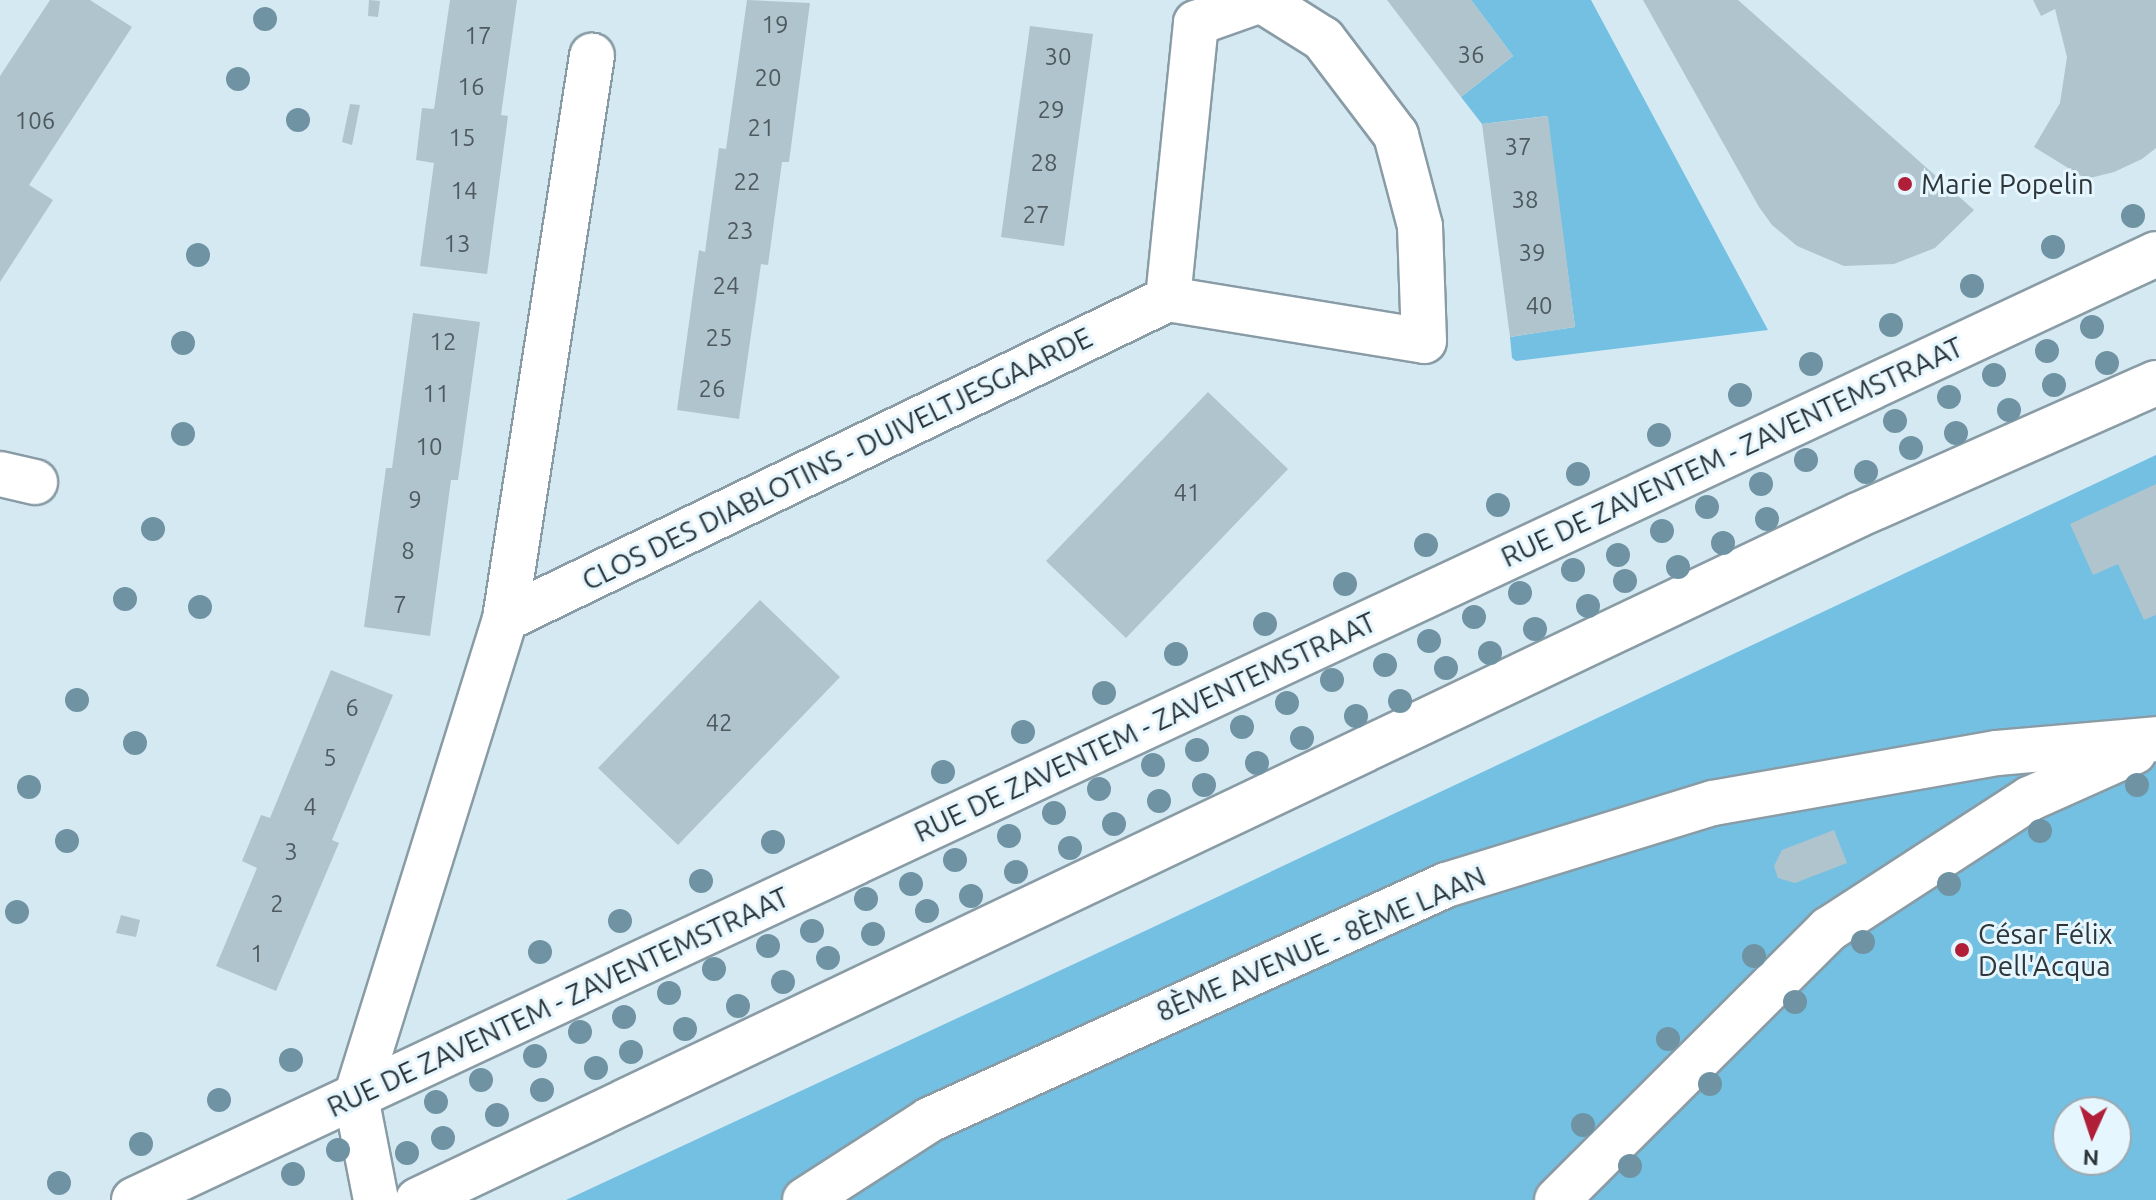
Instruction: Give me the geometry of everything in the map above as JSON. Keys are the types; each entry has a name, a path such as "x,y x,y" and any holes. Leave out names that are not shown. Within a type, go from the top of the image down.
{"street":[{"path":"1261,0 1323,39 1396,135 1420,226 1424,341 1168,299 1196,23 1261,0"},
{"path":"376,1200 356,1097 505,619 592,56"},
{"name":"RUE DE ZAVENTEM - ZAVENTEMSTRAAT","path":"134,1200 2156,254"},
{"name":"CLOS DES DIABLOTINS - DUIVELTJESGAARDE","path":"505,619 1168,299"},
{"path":"418,1200 1858,515 2156,383"},
{"path":"1557,1200 1829,929 2029,799 2156,740"},
{"name":"8ÈME AVENUE - 8ÈME LAAN","path":"805,1200 929,1120 1446,885 1713,803 1997,753 2156,740"}],"shaded area":[{"path":"1471,0 1591,0 1768,330 1516,361 1512,358 1510,337 1575,327 1547,116 1482,124 1461,97 1513,56"},
{"path":"2156,455 2156,1200 566,1200 1147,930"}],"building":[{"path":"50,0 90,0 132,27 29,185 53,200 0,282 0,76"},
{"path":"369,0 380,1 378,17 368,16"},
{"path":"450,0 517,0 501,115 508,116 487,274 420,266 434,163 416,160 422,108 434,109"},
{"path":"747,0 810,3 789,162 782,162 768,265 761,264 739,419 677,410 699,250 705,252 719,148 726,149"},
{"path":"1387,0 1471,0 1513,56 1461,97"},
{"path":"1643,0 1738,0 1974,210 1935,248 1894,264 1844,266 1797,246 1772,225 1759,207"},
{"path":"2033,0 2156,0 2156,148 2142,159 2114,172 2086,179 2034,147 2060,103 2067,57 2055,9 2041,16"},
{"path":"1030,26 1093,34 1064,246 1001,237"},
{"path":"350,104 360,105 352,145 342,142"},
{"path":"1548,116 1575,327 1510,337 1482,124"},
{"path":"413,313 480,322 458,480 451,480 430,636 364,627 386,468 392,468"},
{"path":"1208,392 1288,469 1126,638 1046,561"},
{"path":"2156,484 2156,615 2144,620 2118,564 2093,575 2070,524"},
{"path":"760,600 840,677 678,845 598,768"},
{"path":"331,670 393,695 332,840 339,843 276,991 216,966 257,868 242,861 261,815 270,818"},
{"path":"1834,830 1847,863 1795,883 1778,878 1774,866 1782,850"},
{"path":"121,915 140,920 136,937 116,933"}],"place":[{"name":"Marie Popelin","path":"1905,184"},
{"name":"César Félix Dell'Acqua","path":"1962,950"}]}
